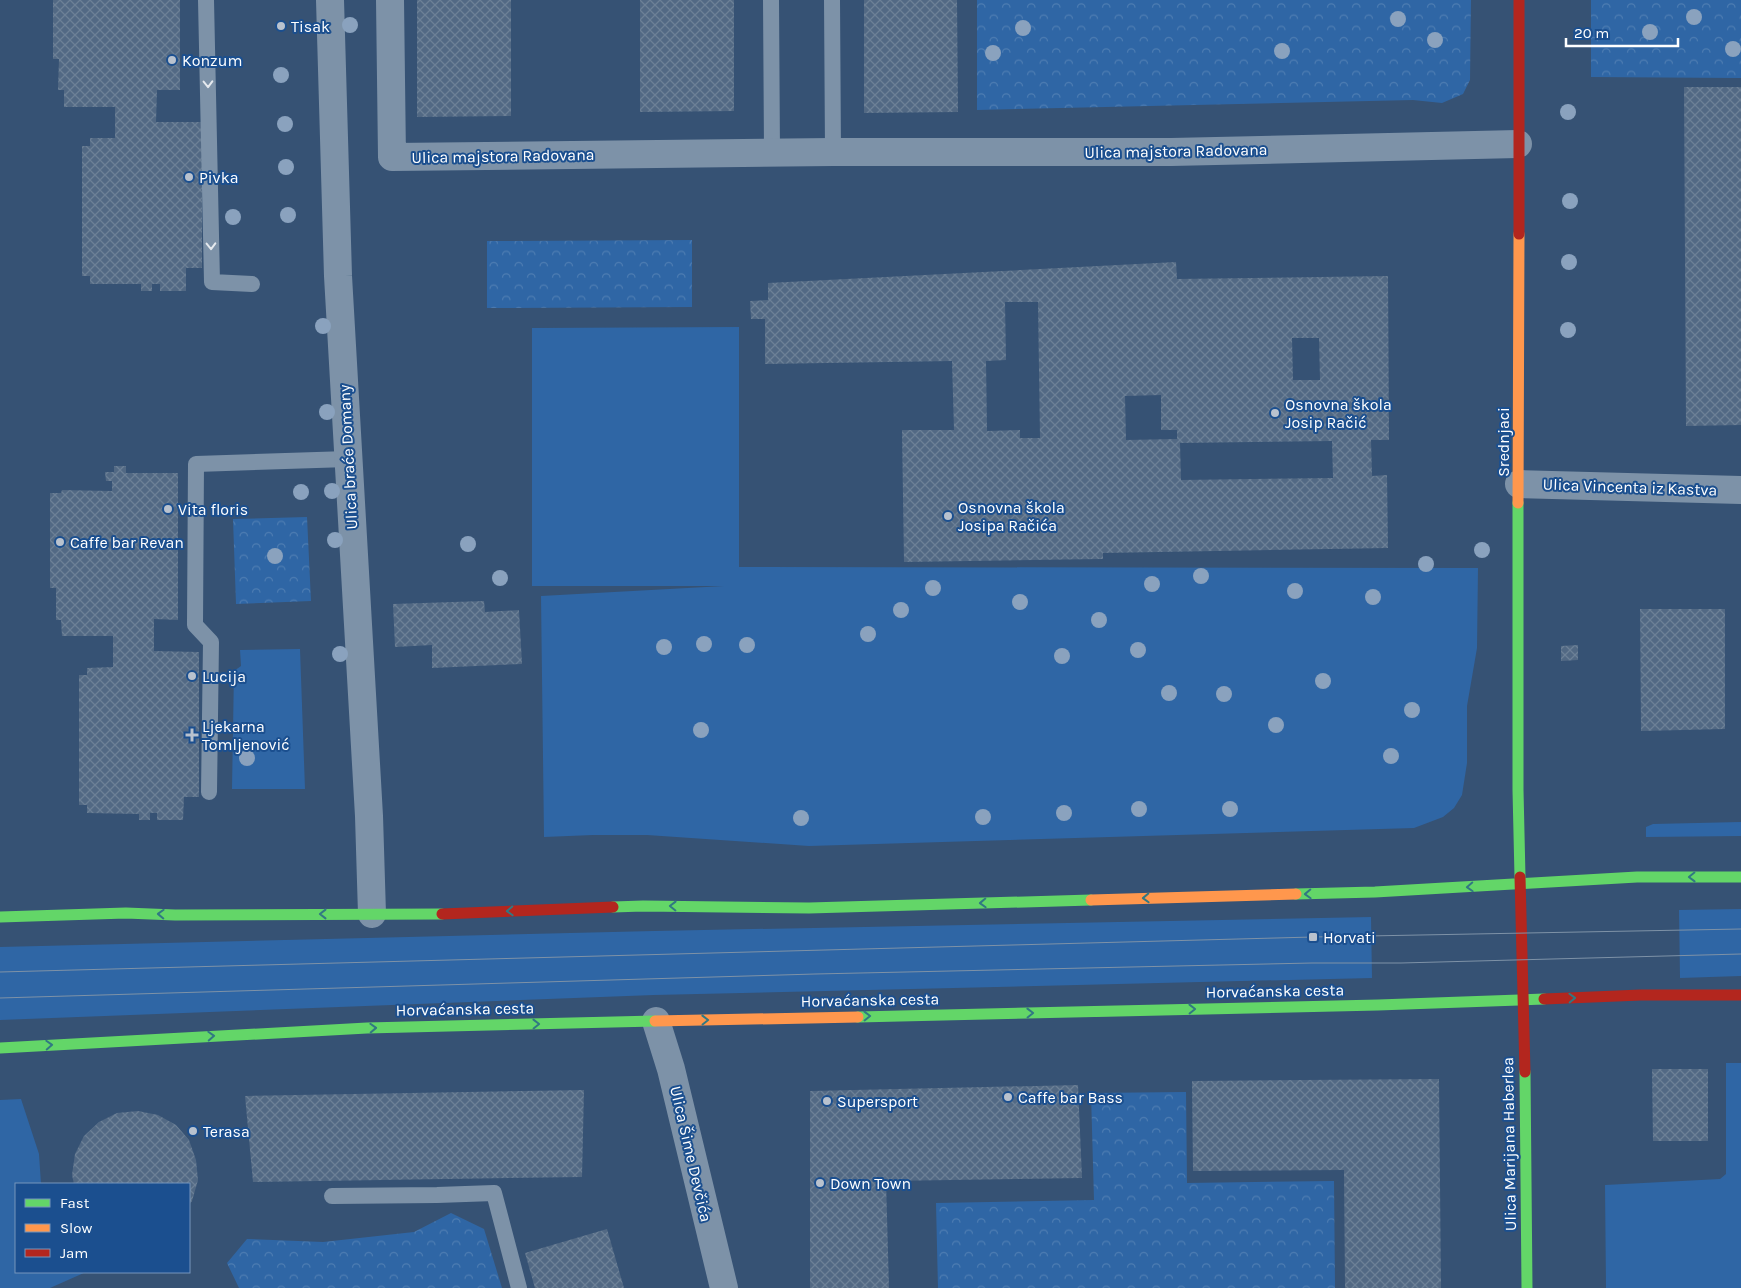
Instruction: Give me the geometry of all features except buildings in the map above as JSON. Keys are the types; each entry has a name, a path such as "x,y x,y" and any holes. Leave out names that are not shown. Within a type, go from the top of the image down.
{"street":[{"name":"Ulica braće Domany","path":"330,0 338,276 368,806 372,914"},
{"name":"Ulica majstora Radovana","path":"390,0 392,158 772,152 1171,152 1518,144"},
{"name":"Srednjaci","path":"1519,0 1520,484 1518,790 1523,1000"},
{"name":"Ulica Vincenta iz Kastva","path":"1520,484 1741,490"},
{"path":"0,917 126,913 176,915 447,914 643,906 819,908 1376,892 1638,877 1741,877"},
{"name":"Horvaćanska cesta","path":"0,1048 367,1028 656,1020 1358,1006 1641,995 1741,995"},
{"name":"Ulica Marijana Haberlea","path":"1523,1000 1526,1288"},
{"name":"Ulica Šime Devčića","path":"656,1020 671,1069 724,1288"}],"lane":[{"path":"206,0 212,282 252,284"},
{"path":"771,0 772,152"},
{"path":"832,0 833,152"},
{"path":"209,792 211,642 194,625 196,464 348,459"},
{"path":"332,1196 494,1193 520,1288"}],"green space":[{"path":"977,0 1471,0 1470,80 1463,94 1442,103 1413,100 977,110"},
{"path":"1591,0 1741,0 1741,78 1591,77"},
{"path":"692,240 692,307 487,308 487,241"},
{"path":"739,327 739,567 1478,568 1477,648 1467,706 1467,763 1462,795 1454,808 1443,817 1414,828 809,846 647,835 544,837 541,596 724,586 532,586 532,328"},
{"path":"307,517 311,601 236,604 233,519"},
{"path":"300,649 305,789 232,789 234,671 241,666 240,650"},
{"path":"1741,822 1741,836 1646,837 1646,827 1653,824"},
{"path":"1741,909 1741,976 1680,978 1679,910"},
{"path":"1371,917 1372,978 654,995 0,1020 0,947 654,931"},
{"path":"1726,1063 1741,1063 1741,1288 1606,1288 1605,1185 1720,1179 1726,1174"},
{"path":"1186,1092 1187,1183 1334,1181 1335,1288 938,1288 936,1203 1094,1200 1091,1093"},
{"path":"21,1099 39,1154 41,1183 15,1183 15,1273 84,1273 50,1288 0,1288 0,1100"},
{"path":"451,1213 484,1229 502,1288 239,1288 227,1263 247,1239 323,1242 414,1232"}],"tram line":[{"path":"0,972 1313,937 1741,929"},
{"path":"0,998 815,974 1312,963 1401,963 1741,954"}],"traffic: fast":[{"path":"1518,503 1518,790 1520,877"},
{"path":"1296,894 1375,892 1637,877 1741,877"},
{"path":"613,907 809,908 1091,900"},
{"path":"0,917 126,913 175,915 442,914"},
{"path":"858,1017 1378,1005 1544,999"},
{"path":"0,1048 367,1028 655,1021"},
{"path":"1525,1072 1527,1288"}],"traffic: slow":[{"path":"1518,503 1519,234"},
{"path":"1091,900 1296,894"},
{"path":"655,1021 858,1017"}],"traffic: jam":[{"path":"1519,0 1519,234"},
{"path":"1520,877 1525,1072"},
{"path":"442,914 613,907"},
{"path":"1544,999 1641,995 1741,995"}],"place":[{"name":"Tisak","path":"281,26"},
{"name":"Konzum","path":"172,60"},
{"name":"Pivka","path":"189,177"},
{"name":"Osnovna škola Josip Račić","path":"1275,413"},
{"name":"Vita floris","path":"168,509"},
{"name":"Osnovna škola Josipa Račića","path":"948,516"},
{"name":"Caffe bar Revan","path":"60,542"},
{"name":"Lucija","path":"192,676"},
{"name":"Ljekarna Tomljenović","path":"192,735"},
{"name":"Horvati","path":"1313,937"},
{"name":"Caffe bar Bass","path":"1008,1097"},
{"name":"Supersport","path":"827,1101"},
{"name":"Terasa","path":"193,1131"},
{"name":"Down Town","path":"820,1183"}]}
